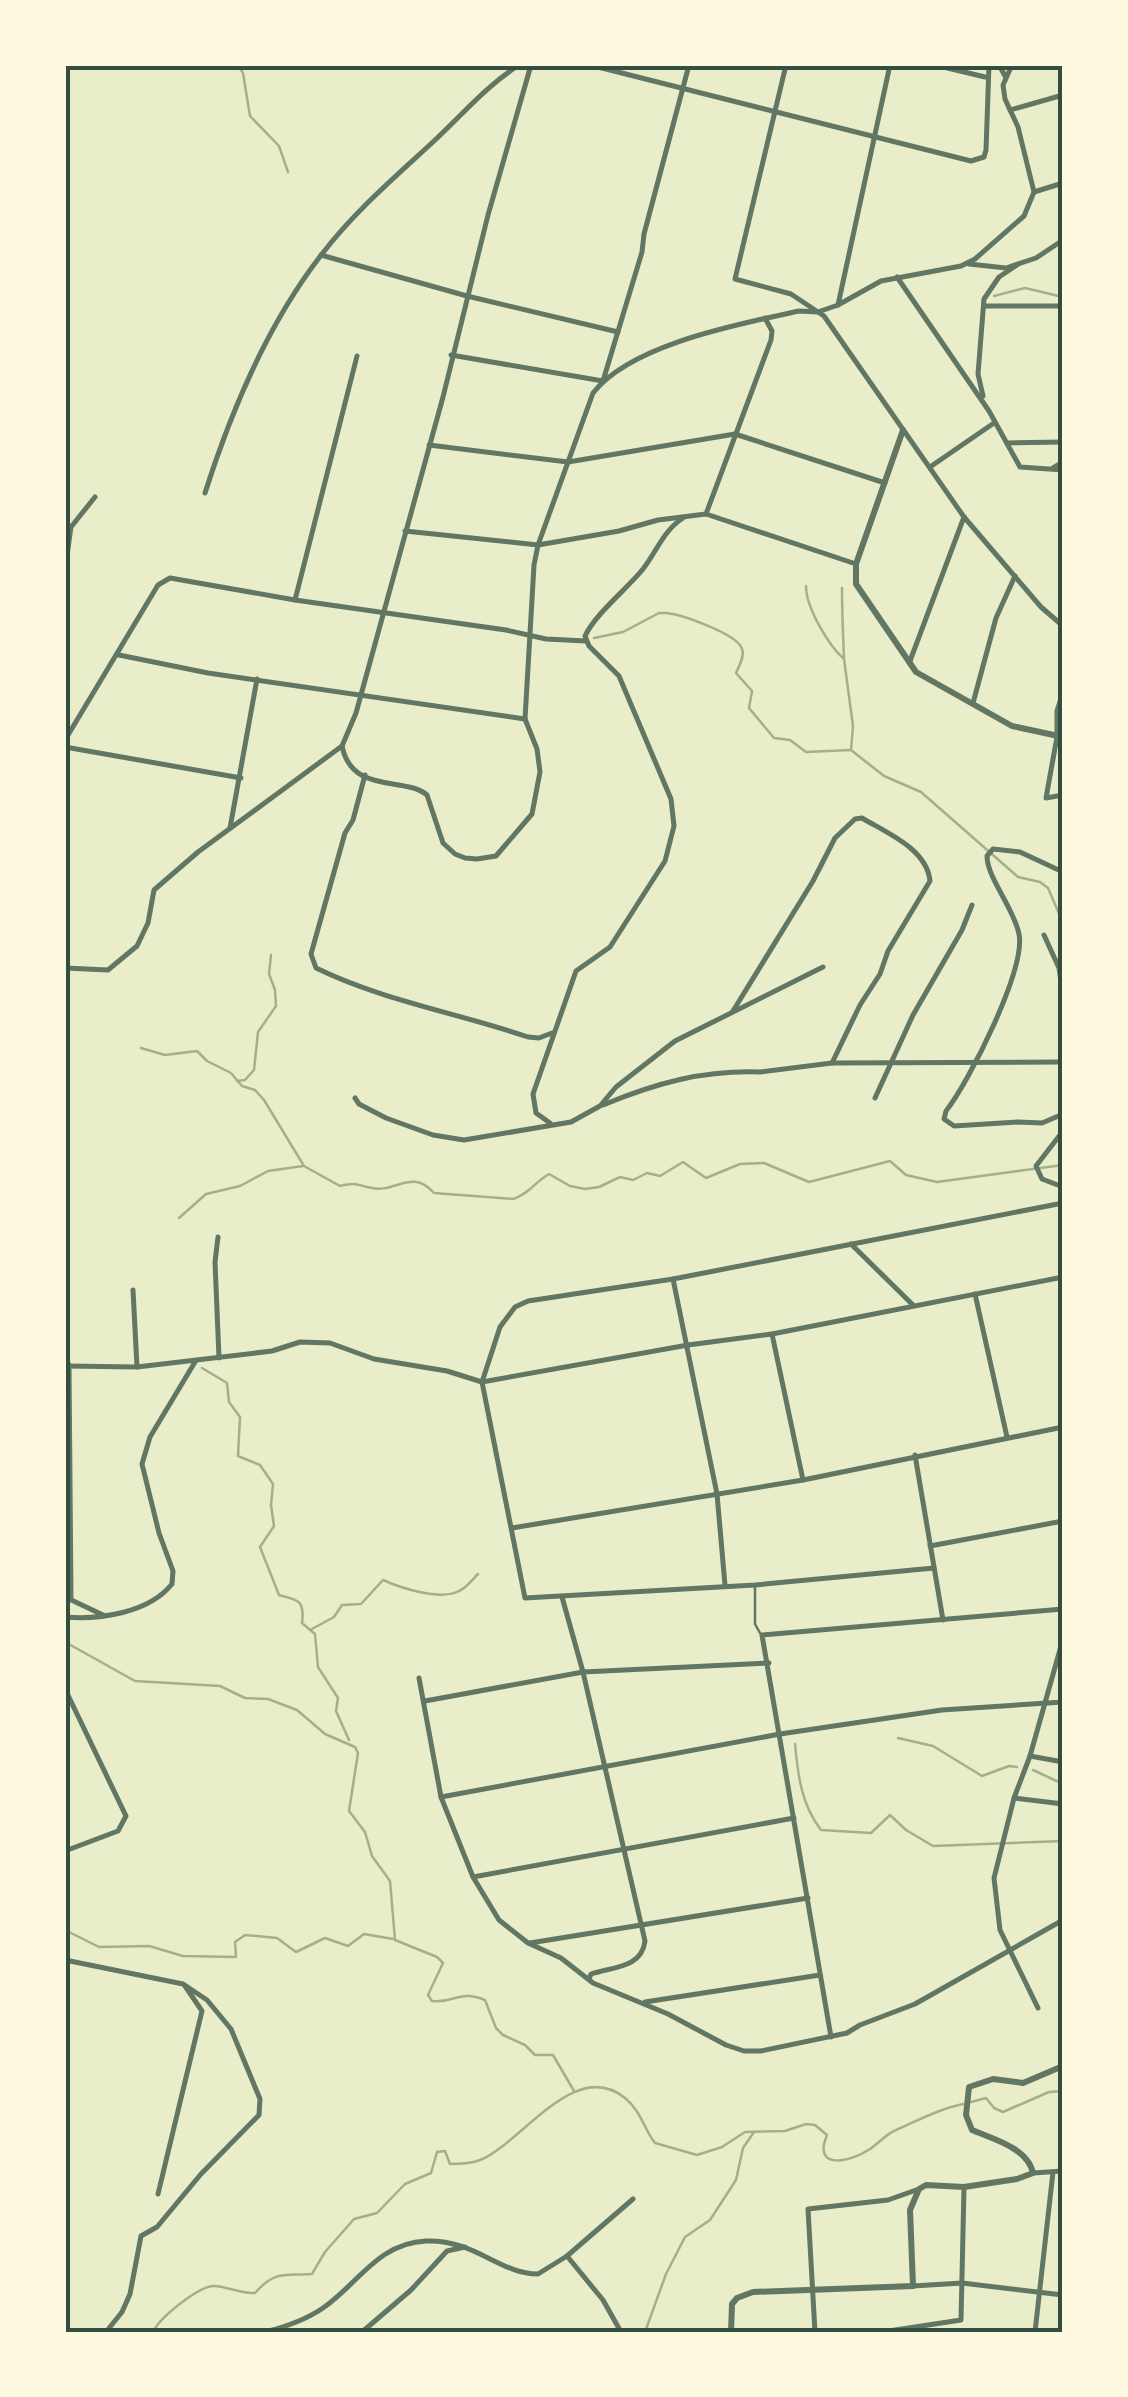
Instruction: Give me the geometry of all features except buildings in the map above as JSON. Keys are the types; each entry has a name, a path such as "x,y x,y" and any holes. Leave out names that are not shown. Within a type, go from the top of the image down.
{"street":[{"path":"205,493 227,431 274,330 321,255 366,204 487,88 519,65"},
{"path":"532,65 360,696 342,746 344,756 384,786 422,790 431,802 438,832 449,850 466,858 488,859 503,851 526,824 536,803 539,760 525,719 530,608 538,545 593,393 603,380 634,360 683,341 765,318 798,311 818,312 897,277 961,266 983,264 999,268 1017,264 1036,258 1063,240"},
{"path":"590,65 776,114 978,160 986,150 989,65"},
{"path":"603,380 642,252 689,65"},
{"path":"786,65 735,279 791,294 824,316 964,517 1041,607 1063,626"},
{"path":"838,305 890,65"},
{"path":"935,65 986,78"},
{"path":"999,65 1006,76"},
{"path":"961,266 1014,226 1034,192 1018,127 1005,99 1006,76 1012,65"},
{"path":"1010,110 1063,95"},
{"path":"1034,192 1063,183"},
{"path":"321,255 467,296 618,332"},
{"path":"1017,264 993,284 984,306 978,383 994,422 1020,467 1063,470"},
{"path":"897,277 990,411"},
{"path":"984,306 1063,306"},
{"path":"706,514 770,340 772,331 765,318"},
{"path":"451,355 603,380"},
{"path":"295,600 357,356"},
{"path":"930,467 994,422"},
{"path":"903,430 856,564 856,584 909,664 972,706 1012,726 1060,737"},
{"path":"427,445 568,462 735,434 884,483"},
{"path":"1007,443 1063,442"},
{"path":"1050,470 1063,462"},
{"path":"65,570 71,526 95,497"},
{"path":"405,531 538,545 706,514 856,564"},
{"path":"909,664 964,517"},
{"path":"550,1123 536,1113 534,1094 576,971 610,947 665,862 674,826 672,799 619,676 586,641 586,632 644,567 667,530 683,518"},
{"path":"972,706 996,618 1015,576"},
{"path":"241,778 65,744 164,580 178,577 295,600 558,641 586,641"},
{"path":"118,655 525,719"},
{"path":"230,828 257,679"},
{"path":"1063,692 1056,712 1060,737 1046,798 1063,795"},
{"path":"65,968 108,970 137,946 148,922 154,890 230,828 342,746"},
{"path":"365,775 311,954 316,968 413,1005 439,1008 528,1036 548,1037 555,1030"},
{"path":"732,1011 813,882 835,838 855,819 862,818 920,856 930,881 888,951 880,974 860,1005 832,1064"},
{"path":"1063,872 1008,849 993,849 987,856 1020,943 977,1064 944,1119 948,1125 1042,1123 1063,1114"},
{"path":"876,1098 925,992 972,905"},
{"path":"1044,935 1059,968 1063,995"},
{"path":"600,1106 616,1087 663,1050 732,1011 748,1007 822,968"},
{"path":"356,1098 386,1118 448,1138 482,1139 550,1123 572,1122 640,1090 688,1076 832,1064 1063,1062"},
{"path":"1063,1131 1036,1166 1042,1178 1063,1187"},
{"path":"934,1568 755,1585 526,1598 482,1382 500,1327 515,1307 528,1301 672,1279 1063,1203"},
{"path":"218,1237 215,1262 220,1358"},
{"path":"851,1244 913,1305"},
{"path":"67,1366 136,1367 195,1362 272,1351 300,1342 330,1342 374,1359 447,1370 482,1382 772,1334 1063,1277"},
{"path":"672,1279 717,1494 725,1585"},
{"path":"134,1290 136,1367"},
{"path":"975,1293 1006,1437"},
{"path":"772,1334 803,1480"},
{"path":"65,1354 68,1598 106,1617"},
{"path":"65,1617 106,1617 160,1595 172,1584 173,1571 142,1464 150,1437 195,1362"},
{"path":"512,1528 803,1480 1063,1426"},
{"path":"915,1456 943,1620"},
{"path":"930,1546 1063,1521"},
{"path":"562,1597 645,1941 638,1958 591,1974 589,1979"},
{"path":"831,2037 762,1635 1063,1610"},
{"path":"1038,2008 1000,1930 994,1878 1063,1639"},
{"path":"425,1701 583,1672 768,1664"},
{"path":"418,1678 442,1798 473,1877 499,1920 528,1944 561,1958 589,1979 726,2046 744,2051 818,2042 848,2034 860,2025 915,2004 1063,1920"},
{"path":"65,1688 126,1816 118,1831 65,1852"},
{"path":"442,1798 780,1734 942,1710 1063,1702"},
{"path":"1030,1756 1063,1762"},
{"path":"1014,1798 1063,1804"},
{"path":"473,1877 794,1818"},
{"path":"528,1944 808,1898"},
{"path":"65,1960 183,1984 207,2000 231,2029 260,2099 259,2115 200,2174 157,2227 141,2236 130,2294 106,2332"},
{"path":"642,2002 820,1975"},
{"path":"158,2194 202,2011 183,1984"},
{"path":"1033,2172 1030,2161 1020,2153 972,2130 966,2115 966,2097 969,2087 993,2078 1022,2083 1063,2066"},
{"path":"815,2332 808,2209 903,2197 936,2184 964,2187 1018,2179 1033,2172 1063,2171"},
{"path":"1035,2332 1054,2172"},
{"path":"882,2332 961,2320 964,2187"},
{"path":"913,2286 910,2210 919,2189"},
{"path":"266,2332 322,2308 370,2264 404,2246 430,2241 468,2246 530,2274 549,2268 633,2199"},
{"path":"362,2332 411,2290 447,2251 468,2246"},
{"path":"567,2256 603,2300 620,2332"},
{"path":"731,2332 732,2304 744,2294 962,2283 1063,2296"}],"lane":[{"path":"755,1585 755,1624 762,1635"}],"waterway":[{"path":"238,65 243,73 250,116 279,146 288,172"},
{"path":"994,296 1025,288 1063,297"},
{"path":"806,586 819,626 844,659 853,726 851,750"},
{"path":"842,588 844,658"},
{"path":"594,638 623,632 659,613 696,621 731,637 743,652 736,673 752,691 749,708 774,738 790,740 806,752 851,750 884,776 921,792 1018,877 1048,888 1063,923"},
{"path":"237,1081 245,1080 254,1070 258,1032 276,1006 269,974 271,955"},
{"path":"141,1048 165,1055 197,1051 231,1073 242,1086 255,1090 264,1100 304,1166 340,1186 354,1184 381,1189 418,1182 434,1193 513,1199 549,1174 585,1189 620,1177 633,1180 647,1173 660,1176 683,1162 706,1178 740,1164 764,1163 809,1182 890,1161 906,1175 937,1182 1063,1165"},
{"path":"179,1218 206,1194 240,1186 268,1171 303,1166"},
{"path":"202,1368 227,1383 229,1402 240,1417 238,1456 260,1465 273,1484 274,1526 260,1547 279,1595 298,1602 302,1623 315,1634 318,1667 338,1698 336,1711 349,1740"},
{"path":"310,1630 334,1617 342,1605 361,1604 383,1580 410,1590 442,1595 462,1590 478,1574"},
{"path":"65,1642 135,1681 220,1686 245,1698 268,1699 297,1710 325,1734 355,1747 358,1753 349,1811 365,1832 372,1856 390,1881 395,1940 443,1963 428,1995 432,2001 463,1996 485,2000 496,2028 535,2055 553,2055 574,2091"},
{"path":"898,1738 933,1746 982,1776 1017,1767"},
{"path":"795,1744 805,1800 821,1830 871,1833 890,1815 933,1846 1063,1841"},
{"path":"1033,1770 1063,1784"},
{"path":"65,1930 99,1947 149,1946 183,1956 236,1957 235,1942 245,1935 277,1938 296,1952 325,1938 348,1946 364,1934 393,1939"},
{"path":"153,2332 181,2303 208,2287 255,2293 274,2277 312,2274 325,2252 354,2219 377,2213 405,2184 431,2173 437,2152 445,2151 450,2164 480,2160 550,2107 587,2088 606,2088 625,2098 655,2143 697,2155 722,2147 745,2132 785,2131 806,2124 815,2125 827,2135 824,2146 829,2159 844,2160 862,2154 896,2130 963,2104"},
{"path":"971,2102 986,2098 1003,2112 1049,2092 1063,2091"},
{"path":"645,2332 666,2274 685,2237 710,2220 736,2180 743,2148 754,2132"}]}
